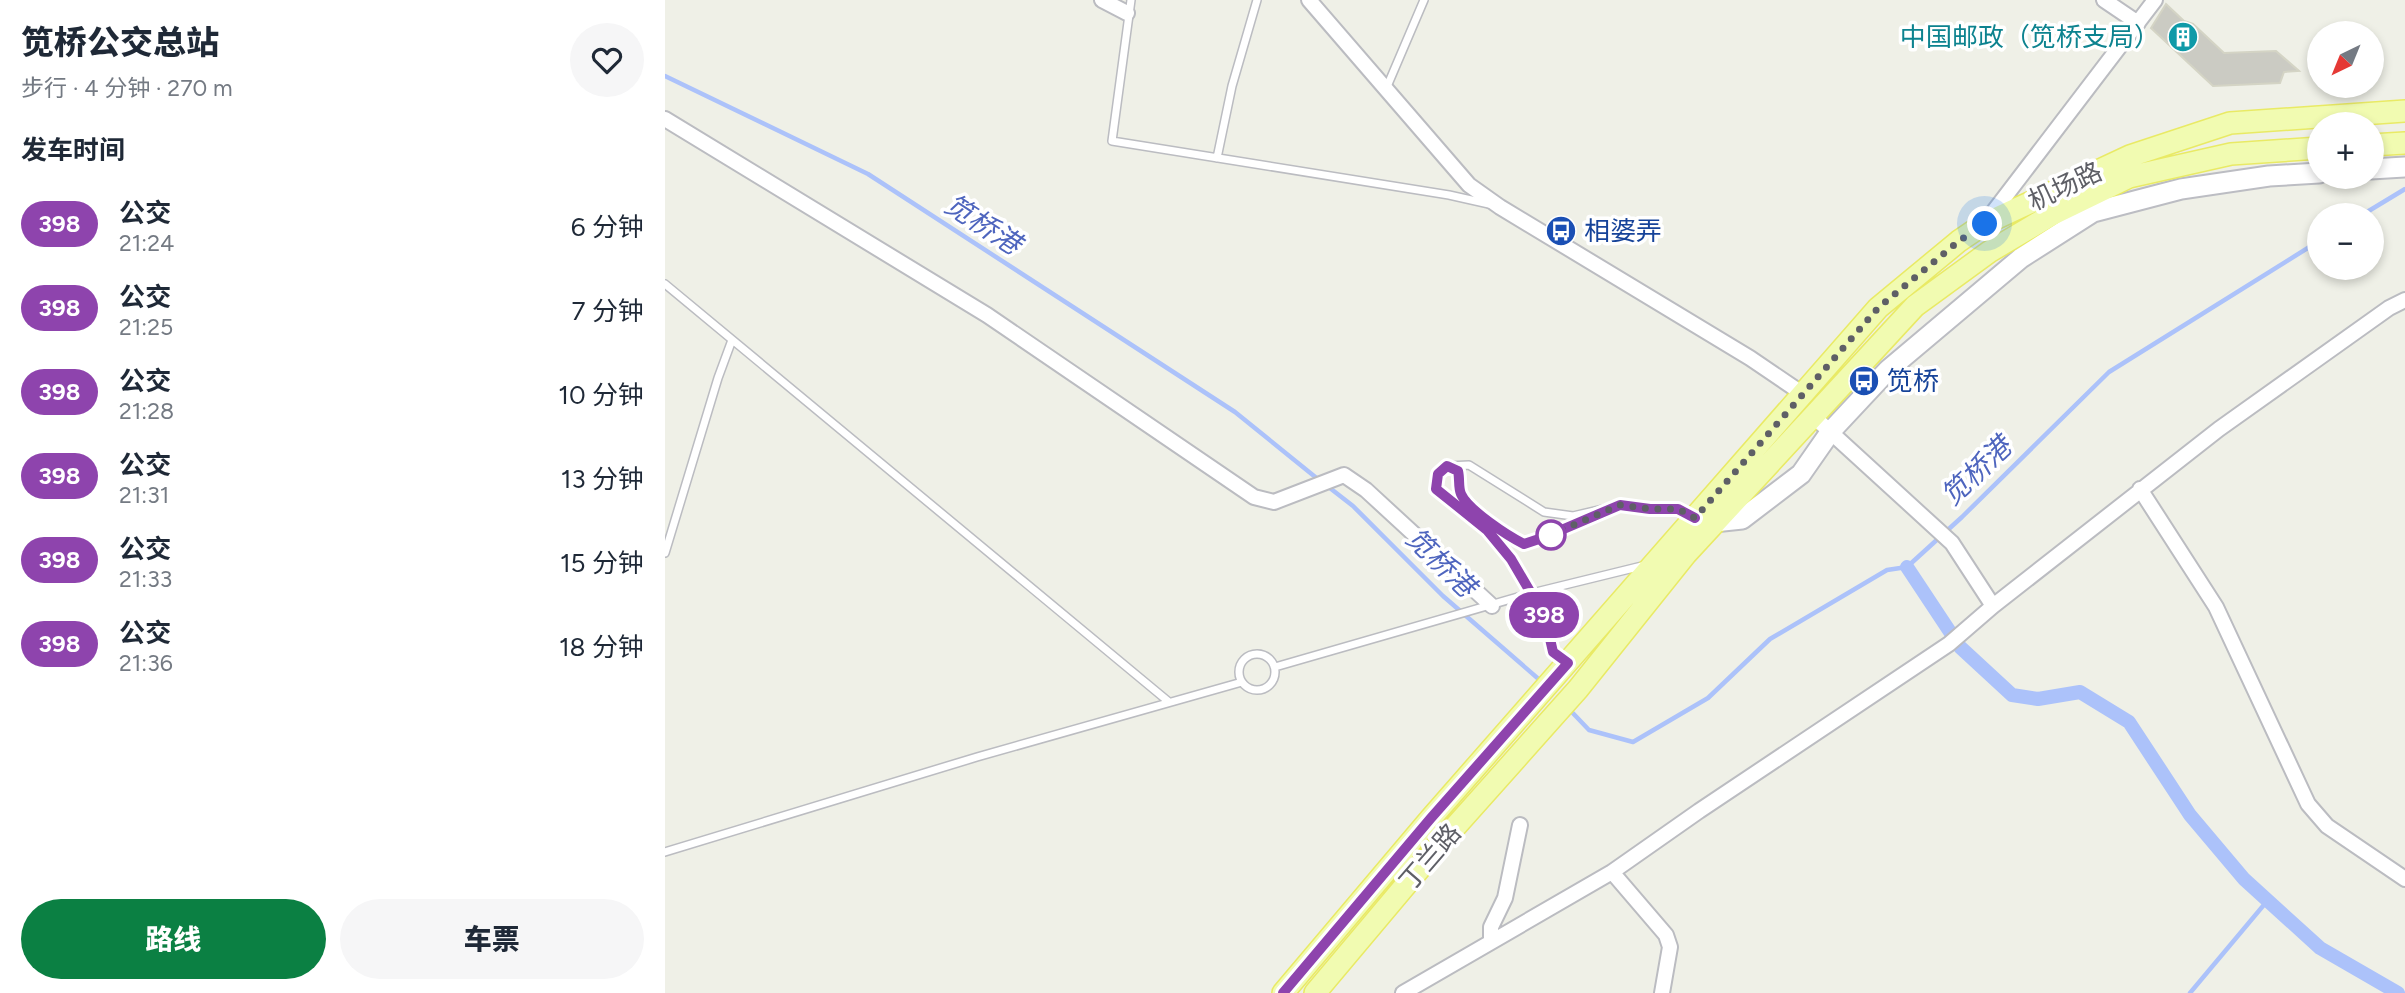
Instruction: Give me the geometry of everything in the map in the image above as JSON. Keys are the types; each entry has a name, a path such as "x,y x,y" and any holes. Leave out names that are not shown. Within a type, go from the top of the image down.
{"main road":[{"name":"机场路","path":"1666,566 1803,394 1878,308 1959,241 1985,224 2130,156 2230,123 2405,111"},
{"path":"2384,144 2405,143"},
{"name":"机场路","path":"1705,520 1813,416 1915,306 1989,252 2053,214 2129,177 2231,154 2307,149"},
{"path":"2384,168 2405,167"},
{"name":"机场路","path":"1705,520 1742,519 1801,474 1832,431 1888,370 2021,258 2093,212 2181,189 2269,176 2307,174"},
{"path":"1562,669 1666,566"},
{"name":"丁兰路","path":"1315,993 1447,836 1578,689 1666,566"},
{"name":"丁兰路","path":"1283,993 1422,828 1562,669"}],"street":[{"path":"1102,0 1129,7"},
{"path":"1309,0 1469,185 1750,358 1803,394"},
{"path":"2104,0 2138,23"},
{"path":"1985,224 2155,0"},
{"path":"665,119 987,315 1254,497 1274,502 1344,475 1366,489 1486,607"},
{"path":"1403,993 1612,872 1954,640 1993,606 2219,429 2389,308 2405,300"},
{"path":"1813,416 1948,539 1993,606"},
{"path":"2140,489 2216,607 2308,804 2327,826 2405,879"},
{"path":"1491,942 1491,927 1505,898 1520,825"},
{"path":"1612,872 1666,935 1670,947 1661,993"}],"lane":[{"path":"1217,158 1232,86 1257,0"},
{"path":"1386,90 1425,0"},
{"path":"1129,7 1112,142 1450,195 1500,206"},
{"path":"665,284 1169,702"},
{"path":"665,553 718,377 732,340"},
{"path":"1562,669 1553,652 1545,617 1511,559 1487,530 1436,489 1438,474 1447,466 1469,465 1544,512 1573,516 1620,505 1678,509 1705,520"},
{"path":"1447,466 1458,471 1459,489 1464,500 1510,537 1524,544 1620,505"},
{"path":"1275,667 1532,593 1666,566"},
{"path":"1262,654 1268,657 1275,667 1272,684 1262,690 1251,690 1242,682 1239,670 1244,659 1250,656 1262,654"},
{"path":"665,852 977,757 1242,682"}],"building":[{"name":"中国邮政（笕桥支局）","path":"2166,4 2184,21 2193,24 2224,53 2276,51 2299,71 2284,72 2280,83 2213,86 2151,28"}],"waterway":[{"name":"笕桥港","path":"665,76 868,174 1235,412 1319,480"},
{"name":"笕桥港","path":"2382,203 2405,189"},
{"name":"笕桥港","path":"1568,708 1589,730 1633,742 1708,698 1770,639 1887,570 1907,567 1962,517 2109,372 2307,248"},
{"name":"笕桥港","path":"1326,485 1353,506 1443,596 1542,682"},
{"path":"1907,567 1960,647 2012,695 2038,699 2080,692 2129,722 2190,815 2244,879 2320,948 2398,993"},
{"path":"2190,993 2268,900"}],"bus line":[{"name":"398","path":"1283,993 1431,818 1568,663 1553,652 1545,617 1511,559 1487,530 1436,489 1438,474 1447,466 1458,471 1459,489 1464,500 1510,537 1524,544 1620,505 1678,509 1695,518"}],"place":[{"name":"中国邮政（笕桥支局）","path":"2183,37"},
{"name":"相婆弄","path":"1561,231"},
{"name":"笕桥","path":"1864,381"}],"route":[{"path":"1551,535 1545,537 1620,505 1678,509 1695,518 1878,308 1959,241 1985,224"}]}
